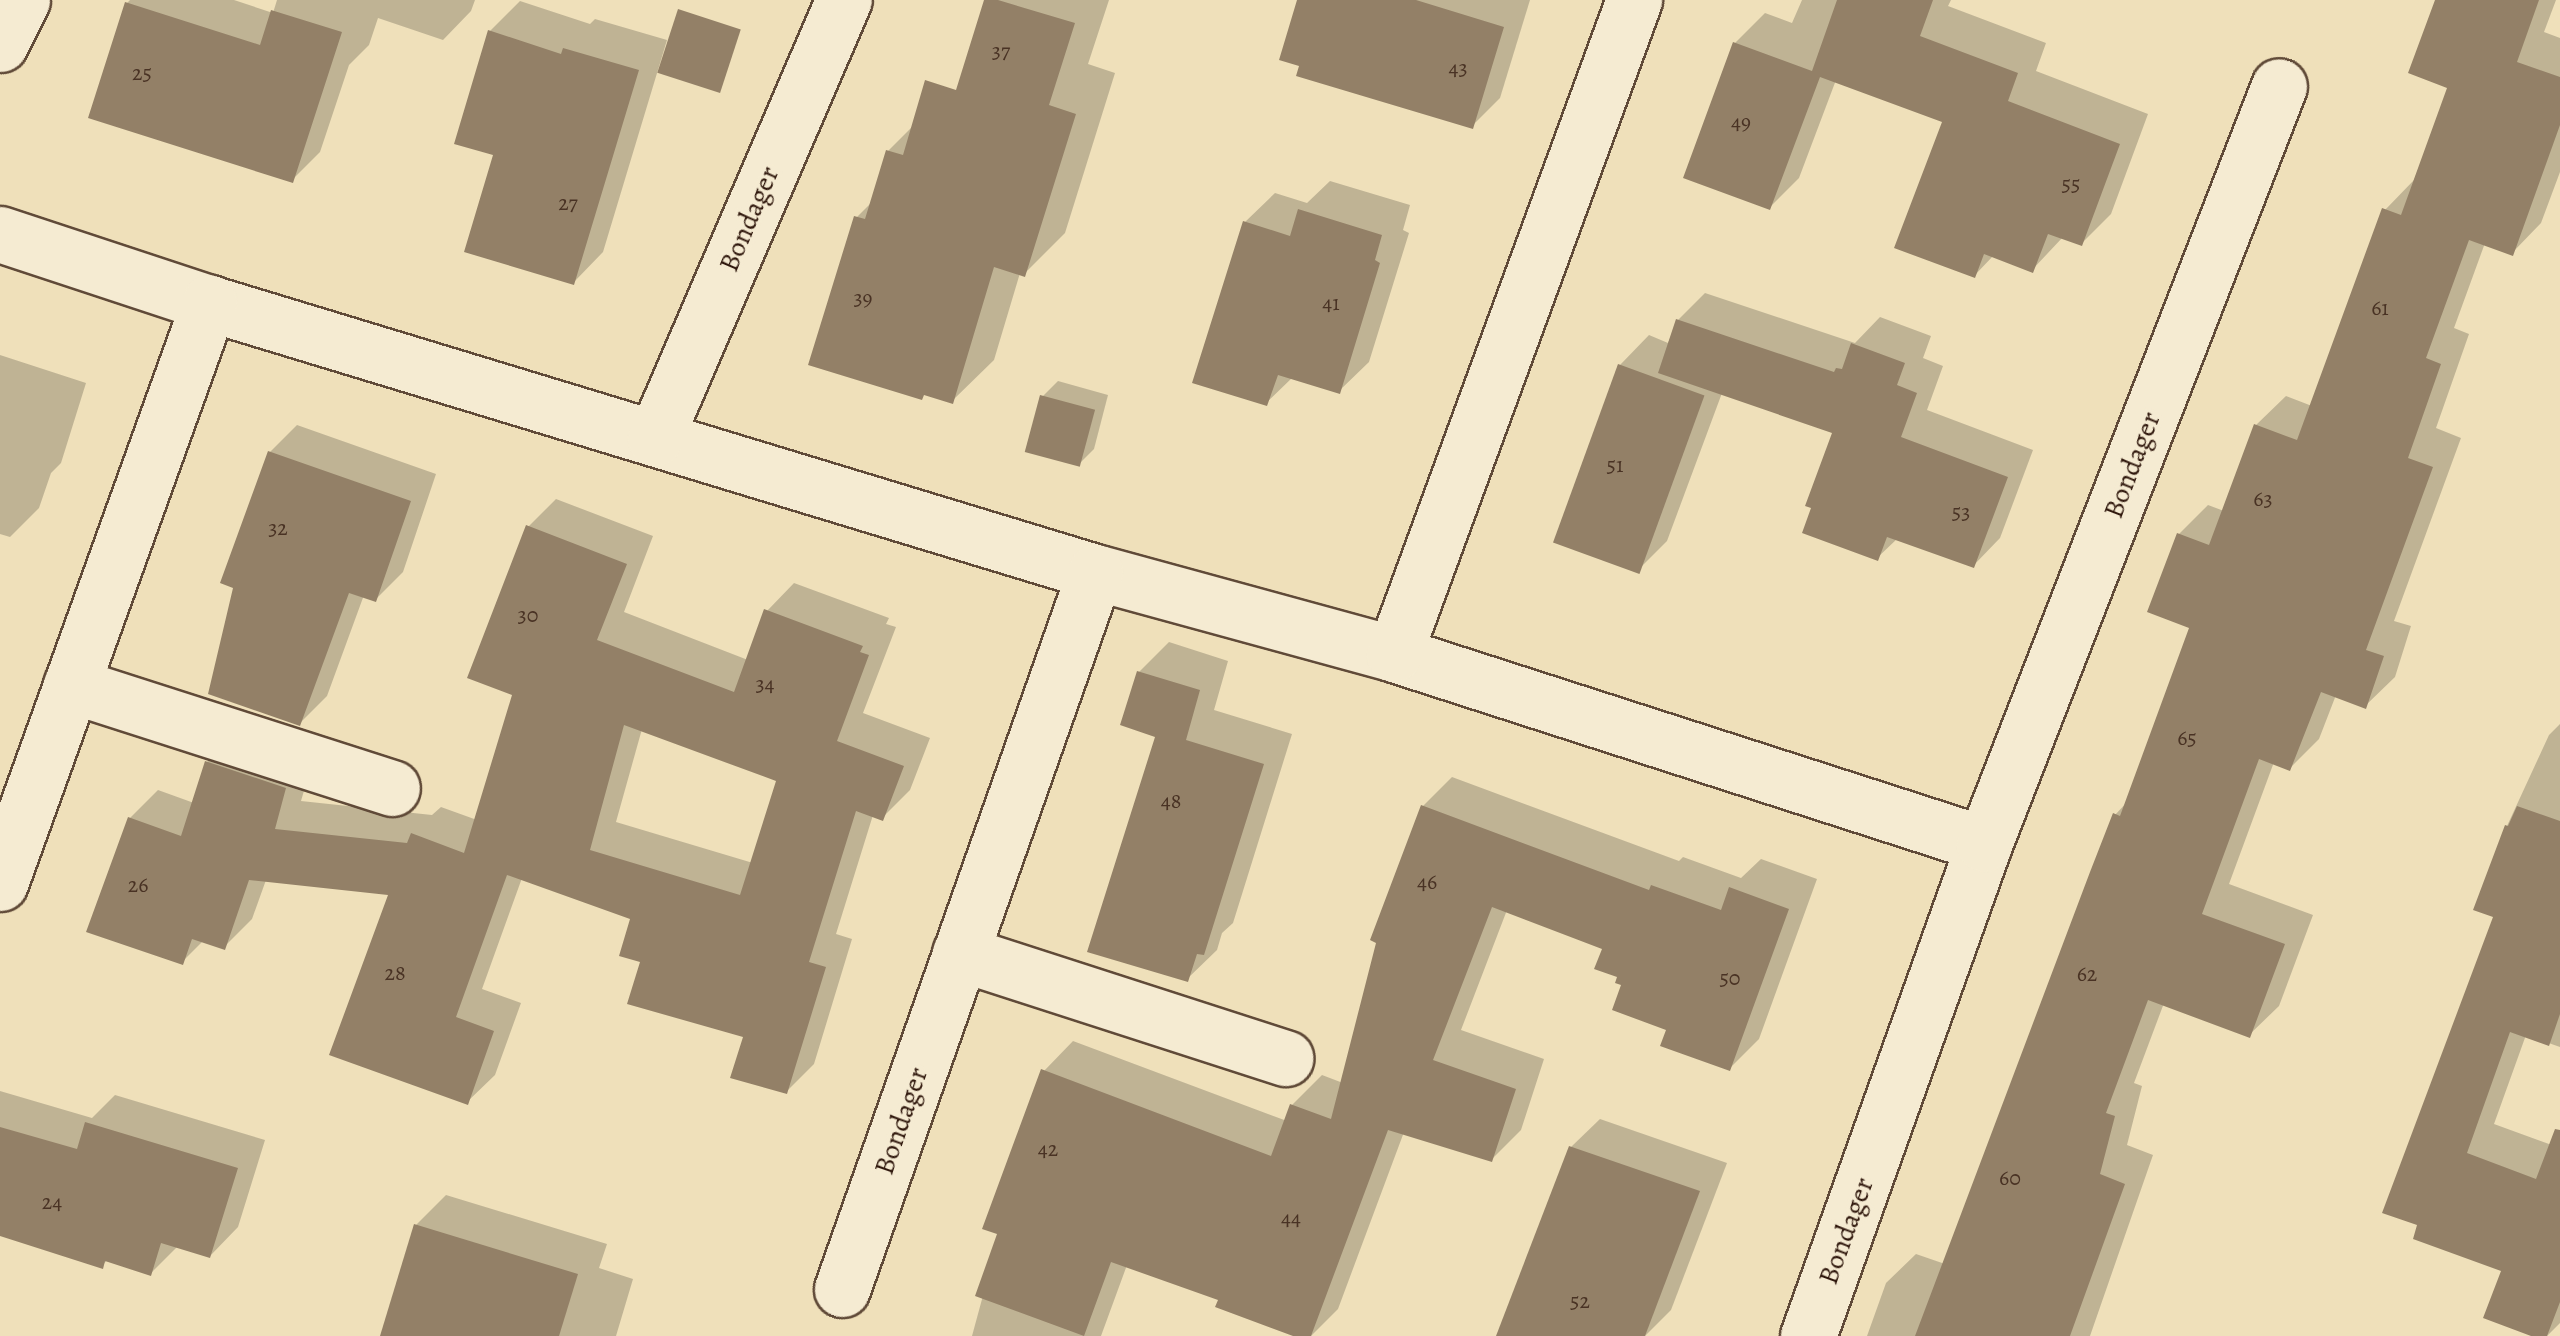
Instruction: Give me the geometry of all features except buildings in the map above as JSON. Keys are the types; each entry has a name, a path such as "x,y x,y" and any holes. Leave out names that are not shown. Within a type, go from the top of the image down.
{"street":[{"path":"0,44 22,0"},
{"name":"Bondager","path":"655,438 844,0"},
{"path":"1394,654 1634,0"},
{"name":"Bondager","path":"1808,1336 1984,844 2279,86"},
{"path":"0,234 208,303 1095,572 1394,654 1984,844"},
{"path":"0,883 208,303"},
{"name":"Bondager","path":"842,1289 1095,572"},
{"path":"71,686 392,788"},
{"path":"960,953 1286,1058"}]}
